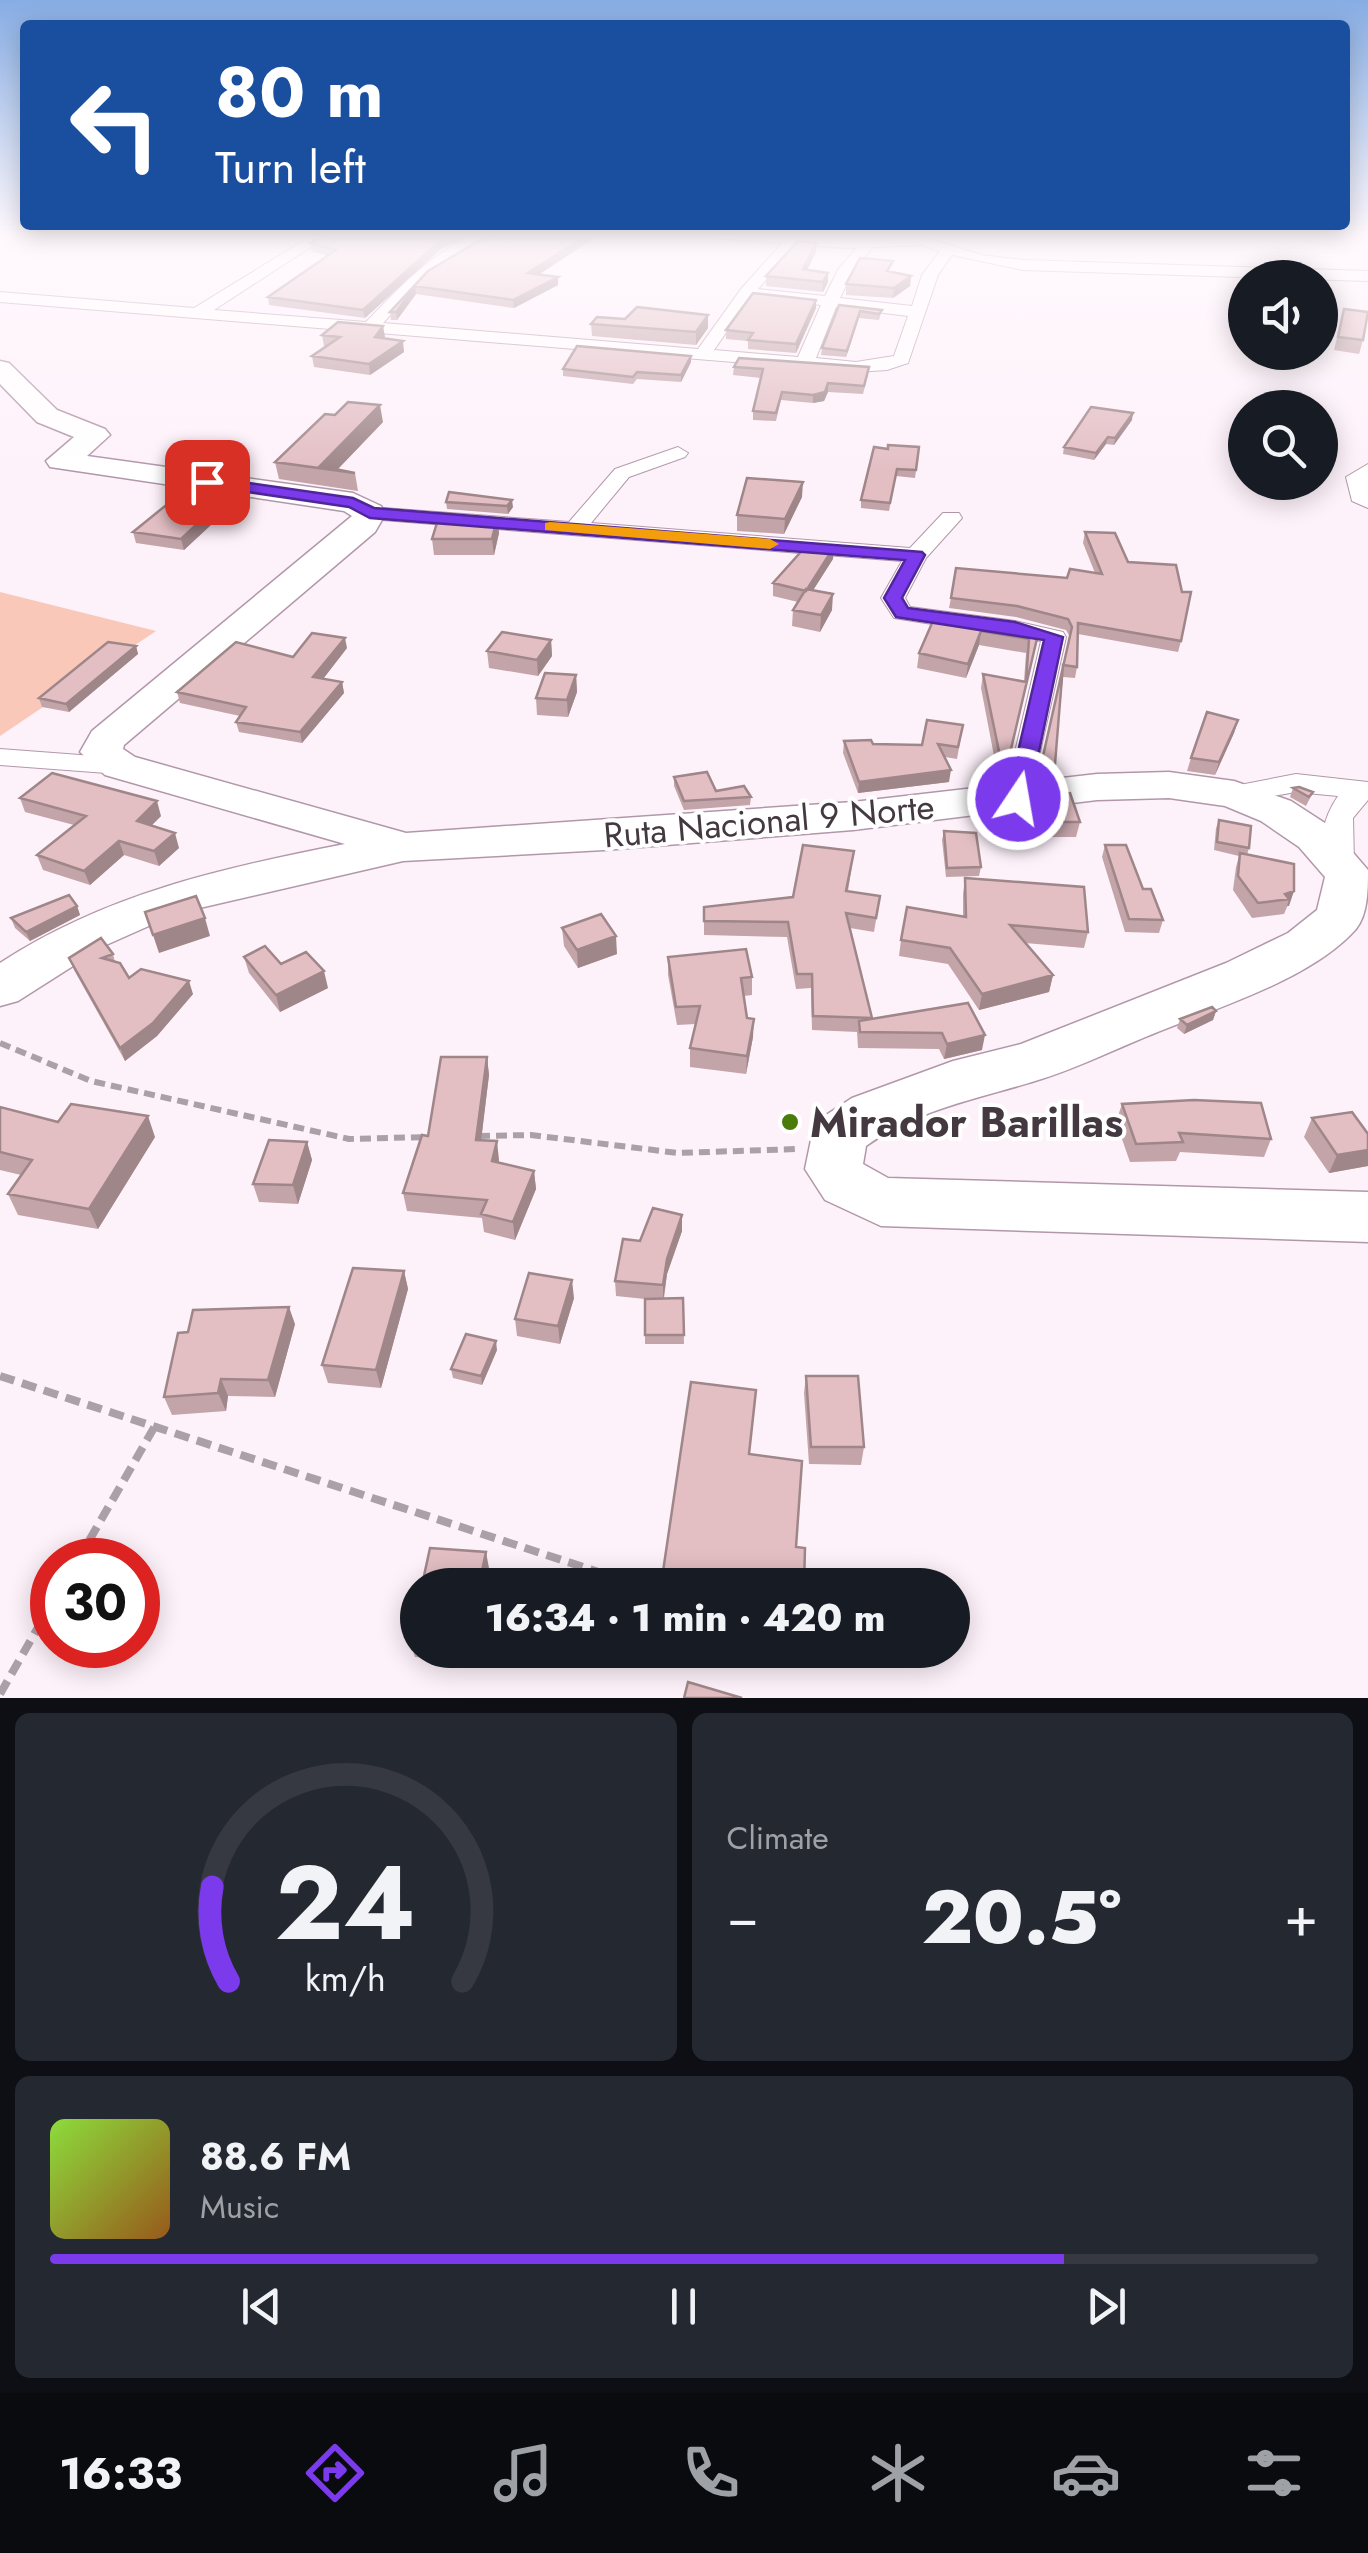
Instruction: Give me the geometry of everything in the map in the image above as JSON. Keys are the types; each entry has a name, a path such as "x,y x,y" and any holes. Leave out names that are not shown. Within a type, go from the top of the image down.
{"street":[{"path":"202,312 856,367 887,365 902,359 920,312"},
{"path":"370,327 384,312"},
{"path":"704,354 733,312"},
{"path":"807,364 808,351 825,312"},
{"path":"0,368 47,416 95,435 61,461 353,503 370,513 916,555"},
{"path":"575,529 622,473 678,453"},
{"path":"1368,470 1356,477 1359,497 1368,502"},
{"path":"120,766 100,752 106,740 363,526 370,513"},
{"path":"951,518 916,555 893,598 902,613 1054,637 1018,799"},
{"path":"0,756 120,766"},
{"name":"Ruta Nacional 9 Norte","path":"120,766 405,847 604,836 1018,799 1096,787 1169,785 1234,794 1276,811 1315,837 1352,871"},
{"path":"1234,794 1296,783 1332,784 1363,791"},
{"path":"1363,791 1338,816 1352,871 1339,917 1304,945 1244,976 1067,1048 871,1112 840,1135 834,1169 844,1184 881,1202 1368,1217"},
{"path":"0,988 67,946 185,895 405,847"}],"path":[{"path":"0,1043 91,1080 349,1139 440,1136"},
{"path":"476,1136 530,1134 678,1153 835,1148"},
{"path":"0,1376 586,1568"},
{"path":"91,1538 155,1426"},
{"path":"0,1694 30,1642"}],"shaded area":[{"path":"0,592 156,631 0,736"}],"building":[{"path":"632,312 708,315 696,332 591,324 597,317 625,319"},
{"path":"739,312 810,312 796,344 748,340 753,333 726,330"},
{"path":"836,312 860,312 847,351 822,348"},
{"path":"1343,312 1368,312 1363,340 1338,337"},
{"path":"338,322 383,326 375,337 403,341 369,364 312,356 340,337 322,335"},
{"path":"577,346 691,356 681,375 637,372 633,377 563,369"},
{"path":"739,358 869,367 864,386 828,383 825,392 813,395 782,392 776,413 753,411 763,369 734,367"},
{"path":"348,402 380,405 320,466 355,473 275,462 325,414 335,415"},
{"path":"1091,407 1133,413 1115,438 1108,437 1096,453 1064,447"},
{"path":"888,445 919,447 916,470 897,469 890,503 861,500 874,447 888,449"},
{"path":"747,478 803,482 785,519 737,515"},
{"path":"449,492 512,500 507,506 446,502"},
{"path":"165,506 210,512 181,539 133,532"},
{"path":"440,513 497,518 492,539 432,539"},
{"path":"1085,532 1115,533 1128,562 1176,565 1182,592 1191,592 1181,641 1078,623 1077,667 1063,665 1072,627 1068,619 1017,606 951,598 956,568 1067,578 1070,569 1102,574"},
{"path":"807,545 834,547 806,591 773,583"},
{"path":"806,589 833,594 821,615 793,610"},
{"path":"936,614 1039,630 1007,766 1002,766 983,674 1026,682 1029,639 981,631 968,664 919,653"},
{"path":"502,632 551,640 537,660 487,651"},
{"path":"312,633 345,638 313,677 342,682 300,732 236,722 246,707 177,692 236,642 293,657"},
{"path":"108,642 136,646 66,704 39,698"},
{"path":"1063,668 1055,764 1041,765"},
{"path":"545,673 576,675 567,700 536,698"},
{"path":"1207,712 1238,720 1219,762 1191,758"},
{"path":"927,720 963,725 958,747 938,744 951,770 859,782 844,741 922,745"},
{"path":"707,772 716,791 744,786 751,797 684,801 674,777"},
{"path":"52,773 157,801 137,821 175,833 154,851 119,841 84,871 37,855 86,816 20,798"},
{"path":"1293,788 1313,792 1309,797"},
{"path":"1070,793 1080,822 1022,822 1016,800 1008,800"},
{"path":"1219,820 1251,826 1249,848 1217,842"},
{"path":"944,831 976,833 981,867 947,868"},
{"path":"803,845 854,851 846,891 880,896 876,918 846,913 872,1018 813,1016 812,974 797,974 788,922 704,921 704,907 793,897"},
{"path":"1105,845 1126,845 1143,889 1151,889 1163,920 1129,919"},
{"path":"1240,853 1294,864 1294,891 1285,894 1289,899 1258,903 1238,876"},
{"path":"965,878 1084,887 1088,932 1010,925 1053,975 982,994 950,948 901,940 907,907 966,917"},
{"path":"69,895 77,906 26,932 11,918"},
{"path":"196,896 205,918 153,935 145,912"},
{"path":"601,914 616,936 577,950 562,928"},
{"path":"101,938 113,954 102,958 120,963 129,978 141,969 189,981 153,1023 120,1048 69,958"},
{"path":"265,946 281,964 306,952 324,971 276,995 244,957"},
{"path":"746,949 752,977 741,978 747,1018 754,1019 747,1056 690,1048 700,1006 676,1007 668,957"},
{"path":"968,1003 985,1035 947,1044 942,1033 860,1032 859,1021"},
{"path":"1212,1007 1216,1011 1187,1025 1180,1019"},
{"path":"441,1057 487,1057 476,1140 497,1141 492,1161 534,1171 513,1222 481,1214 487,1200 403,1193 422,1135 428,1136"},
{"path":"1194,1100 1261,1103 1271,1139 1179,1133 1183,1142 1136,1144 1122,1104"},
{"path":"71,1104 148,1116 89,1209 8,1194 32,1160 0,1152 0,1107 58,1122"},
{"path":"1352,1112 1368,1134 1368,1150 1337,1155 1312,1118"},
{"path":"269,1140 307,1142 293,1185 253,1184"},
{"path":"653,1208 682,1215 663,1285 615,1281 623,1239 640,1241"},
{"path":"353,1268 404,1271 376,1370 322,1365"},
{"path":"529,1273 572,1280 558,1326 515,1319"},
{"path":"683,1298 684,1335 645,1335 645,1299"},
{"path":"289,1307 268,1380 221,1379 218,1393 164,1397 178,1333 188,1332 193,1310"},
{"path":"466,1334 496,1341 481,1376 451,1369"},
{"path":"806,1376 858,1376 864,1447 811,1447"},
{"path":"691,1382 756,1390 749,1454 802,1461 796,1547 805,1548 804,1568 664,1568"},
{"path":"430,1548 486,1552 483,1568 426,1568"},
{"path":"688,1682 742,1698 684,1698"}],"slow traffic":[{"path":"550,527 770,544"}],"place":[{"name":"Mirador Barillas","path":"790,1122"}],"route":[{"path":"207,482 353,503 366,507 370,513 916,555 893,598 902,613 1054,637 1018,799"}]}
